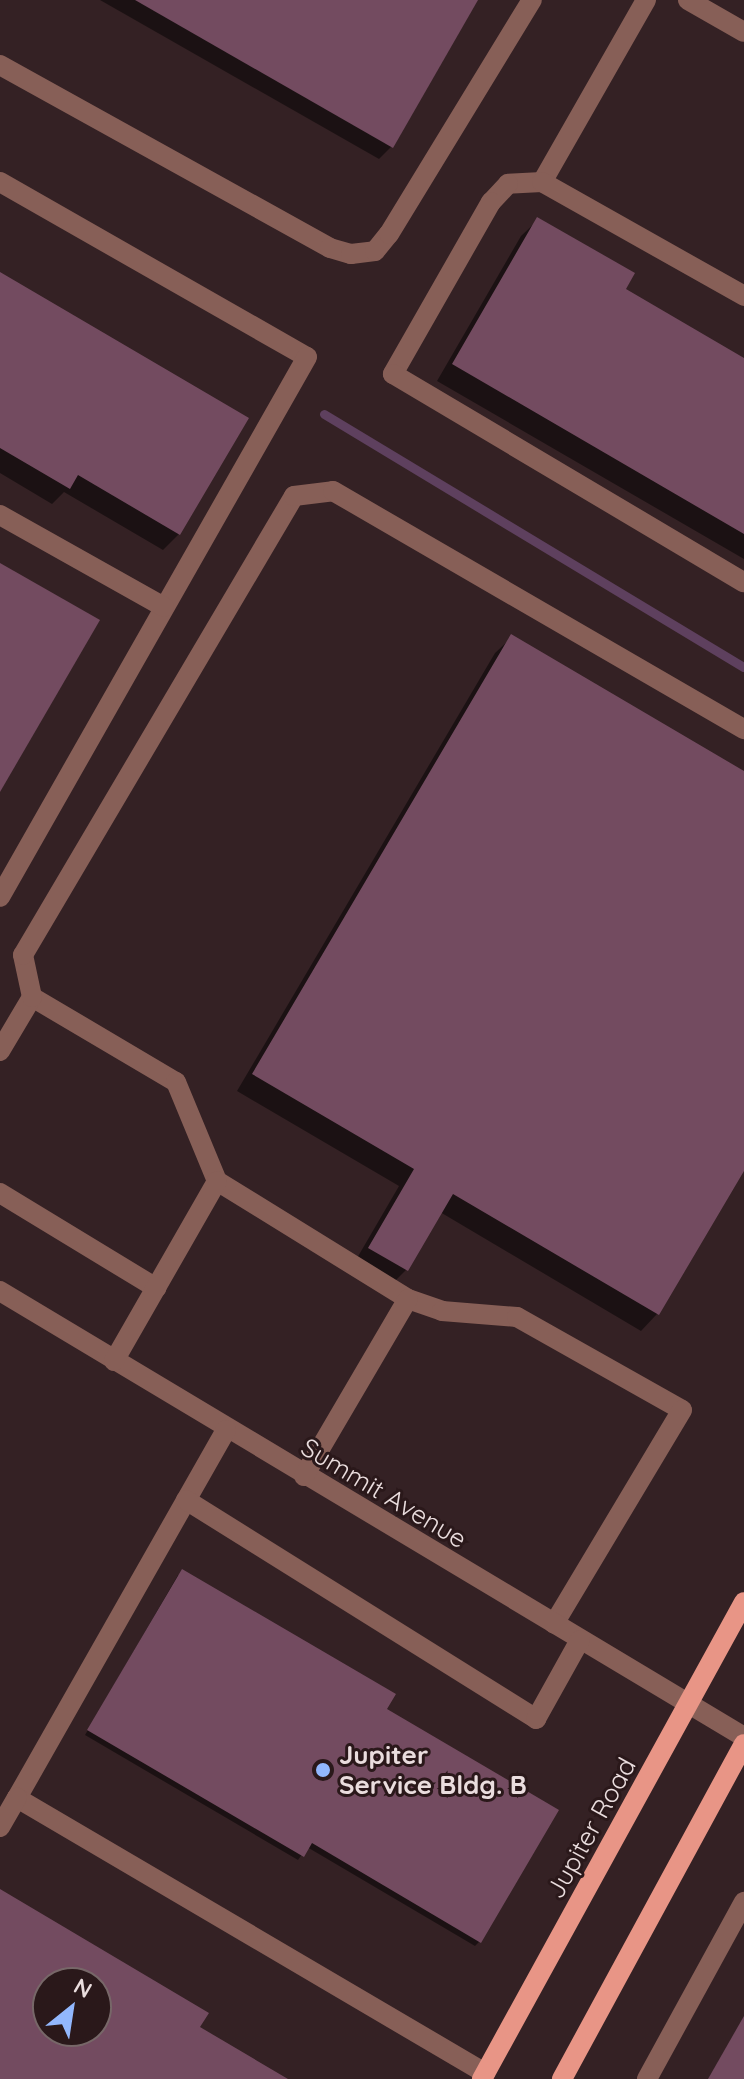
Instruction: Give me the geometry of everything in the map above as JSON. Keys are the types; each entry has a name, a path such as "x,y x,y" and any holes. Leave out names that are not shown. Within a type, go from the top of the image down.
{"main road":[{"name":"Jupiter Road","path":"487,2077 744,1602"},
{"path":"562,2079 744,1744"}],"street":[{"path":"0,65 330,248 351,254 375,251 389,234 532,0"},
{"path":"542,182 646,0"},
{"path":"688,0 741,22"},
{"path":"0,182 307,357 0,897"},
{"path":"744,296 542,182 508,184 491,202 393,374 744,582"},
{"path":"0,1051 32,997 23,955 294,496 333,491 744,729"},
{"path":"0,515 164,607"},
{"path":"32,997 176,1082 217,1181 408,1299 442,1311 517,1317 682,1410 554,1624"},
{"path":"114,1361 217,1181"},
{"path":"0,1193 156,1288"},
{"name":"Summit Avenue","path":"0,1291 226,1430 744,1737"},
{"path":"304,1476 408,1299"},
{"path":"0,1827 226,1430"},
{"path":"186,1500 536,1719 580,1640"},
{"path":"17,1798 487,2077"},
{"path":"647,2079 744,1902"}],"building":[{"path":"135,0 478,0 393,148"},
{"path":"537,217 635,273 626,289 744,358 744,534 452,364"},
{"path":"0,272 249,418 180,535 78,475 70,489 0,448"},
{"path":"0,563 100,620 0,792"},
{"path":"511,634 744,771 744,1171 659,1315 453,1194 408,1271 368,1248 414,1169 252,1074"},
{"name":"Jupiter Service Bldg. B","path":"182,1569 396,1694 387,1709 559,1810 481,1943 312,1843 304,1857 87,1730"},
{"path":"0,1889 209,2013 200,2027 288,2079 0,2079"},
{"path":"744,2016 744,2079 708,2079"}],"waterway":[{"path":"324,414 744,667"}],"place":[{"name":"Jupiter Service Bldg. B","path":"323,1770"}]}
